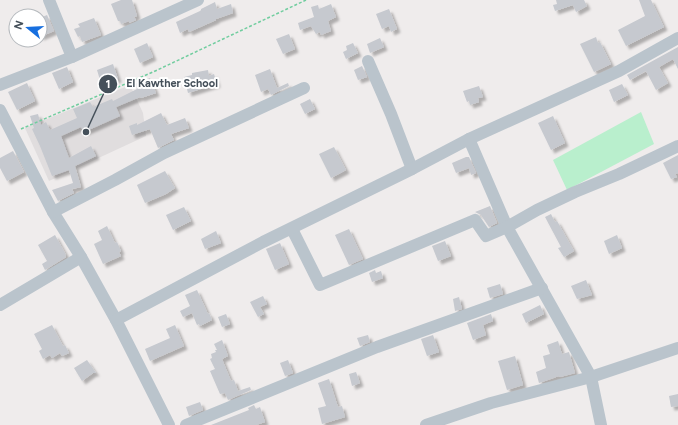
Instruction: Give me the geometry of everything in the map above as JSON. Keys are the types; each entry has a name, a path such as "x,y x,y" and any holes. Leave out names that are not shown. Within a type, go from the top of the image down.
{"street":[{"path":"49,0 72,57"},
{"path":"0,85 72,57 198,0"},
{"path":"116,320 263,242 412,169 468,139 619,71 678,38"},
{"path":"368,61 391,114 412,169"},
{"path":"53,212 164,153 304,88"},
{"path":"0,110 53,212 81,257 116,320 169,425"},
{"path":"468,139 507,227 591,377 601,425"},
{"path":"292,229 320,285 475,220 486,236 507,227 537,210 575,192 619,174 678,146"},
{"path":"0,305 81,257"},
{"path":"186,425 377,347 542,288"},
{"path":"426,425 491,403 591,377 678,348"}],"path":[{"path":"12,133 153,72 306,0"}],"shaded area":[{"path":"130,85 143,113 146,136 49,181 25,128"}],"green space":[{"path":"641,112 654,144 567,190 553,160"}],"building":[{"path":"121,0 132,0 137,16 134,17 136,20 121,24 120,21 118,21 111,4"},
{"path":"556,0 584,0 587,6 576,12 573,5 555,11 553,5 557,4"},
{"path":"639,0 651,0 664,27 626,46 618,30 645,16"},
{"path":"215,2 217,9 231,4 233,13 216,19 189,32 188,29 180,33 176,22"},
{"path":"331,4 336,17 328,21 331,31 321,35 320,32 316,34 311,26 300,30 298,23 314,17 311,7 318,5 319,9"},
{"path":"389,9 397,29 391,32 389,26 382,29 376,14"},
{"path":"48,17 54,31 48,34"},
{"path":"94,18 101,35 82,42 80,36 78,37 74,29 80,27 78,24"},
{"path":"289,34 295,49 283,54 276,39"},
{"path":"596,37 611,64 594,72 580,44"},
{"path":"380,38 384,47 370,53 367,44"},
{"path":"147,43 153,57 140,63 134,49"},
{"path":"353,43 358,53 346,59 343,52 347,50 346,46"},
{"path":"678,47 678,69 673,59 659,67 668,83 656,90 646,71 630,80 627,75"},
{"path":"113,64 118,79 105,83 103,79 100,80 97,70"},
{"path":"362,66 367,77 358,80 354,70"},
{"path":"67,67 73,82 59,89 52,73"},
{"path":"270,69 277,88 288,83 289,86 271,95 268,89 261,92 255,75"},
{"path":"208,70 209,76 214,74 217,84 188,93 184,77 192,75 192,73"},
{"path":"150,78 156,93 141,98 140,97 116,107 120,116 84,132 81,127 61,136 69,158 91,146 96,156 75,166 81,187 72,189 74,193 58,201 52,190 73,183 69,170 52,176 32,129 34,128 30,116 38,114 41,125 46,122 50,130 77,118 73,109 90,102 93,107 112,99 113,101 137,89 135,84"},
{"path":"27,83 35,101 17,110 8,92"},
{"path":"622,84 628,95 614,102 609,90"},
{"path":"479,86 483,97 478,98 479,102 470,105 469,101 467,102 463,91"},
{"path":"310,99 315,109 305,114 300,104"},
{"path":"161,113 167,125 185,118 189,128 171,134 174,140 158,148 150,129 132,135 129,126 137,123 137,125"},
{"path":"553,116 565,143 551,150 538,123"},
{"path":"334,147 346,170 331,178 319,154"},
{"path":"13,151 24,172 7,181 0,168 0,158"},
{"path":"678,155 678,173 675,174 677,177 671,179 663,163"},
{"path":"469,157 476,173 471,175 469,168 456,173 452,163"},
{"path":"165,171 175,188 166,194 145,203 137,185"},
{"path":"490,206 497,223 489,227 481,215 475,212"},
{"path":"184,207 191,221 173,230 166,215"},
{"path":"551,214 555,222 557,221 574,251 564,257 558,248 561,247 545,217"},
{"path":"107,226 115,243 117,242 121,251 119,252 121,256 103,264 94,244 102,240 98,231"},
{"path":"349,229 363,259 349,265 335,235"},
{"path":"216,231 221,243 205,249 201,239"},
{"path":"55,235 66,257 45,270 42,264 47,261 38,245"},
{"path":"617,235 622,248 609,254 604,241"},
{"path":"445,241 451,256 438,261 432,246"},
{"path":"280,243 289,264 275,270 266,249"},
{"path":"375,270 376,273 381,271 383,278 372,282 369,273"},
{"path":"586,280 592,295 577,299 571,286"},
{"path":"500,284 503,294 490,298 487,288"},
{"path":"197,290 212,320 200,326 199,324 197,325 192,313 183,317 180,311 190,306 185,295"},
{"path":"263,296 267,304 260,307 264,314 258,317 250,302"},
{"path":"459,297 462,309 455,311 453,299"},
{"path":"540,305 544,314 526,323 522,314"},
{"path":"226,314 230,324 222,327 218,317"},
{"path":"491,314 493,321 483,325 486,335 473,340 467,323"},
{"path":"52,325 63,346 65,345 69,353 62,356 60,353 52,358 50,355 43,359 39,351 42,349 34,334"},
{"path":"175,325 184,346 150,361 145,349 170,338 166,329"},
{"path":"368,335 370,342 360,346 357,338"},
{"path":"433,335 439,352 427,356 421,339"},
{"path":"222,340 228,356 222,359 231,381 234,380 238,391 250,387 251,390 228,400 225,393 220,394 210,371 215,369 210,359 212,358 211,354 217,350 214,344"},
{"path":"558,341 562,354 569,352 575,373 559,376 539,383 536,372 546,368 543,356 550,354 547,345"},
{"path":"515,356 523,385 507,390 498,361"},
{"path":"87,360 96,373 93,373 82,381 74,368"},
{"path":"288,360 293,373 285,376 280,363"},
{"path":"356,372 360,383 352,386 349,374"},
{"path":"329,379 338,407 342,406 345,417 322,424 318,408 326,406 318,383"},
{"path":"678,394 678,406 671,407 669,396"},
{"path":"200,402 203,410 189,416 186,407"},
{"path":"254,405 256,409 260,407 265,422 256,425 211,425 249,410 248,408"}],"place":[{"name":"El Kawther School","path":"86,132"}]}
